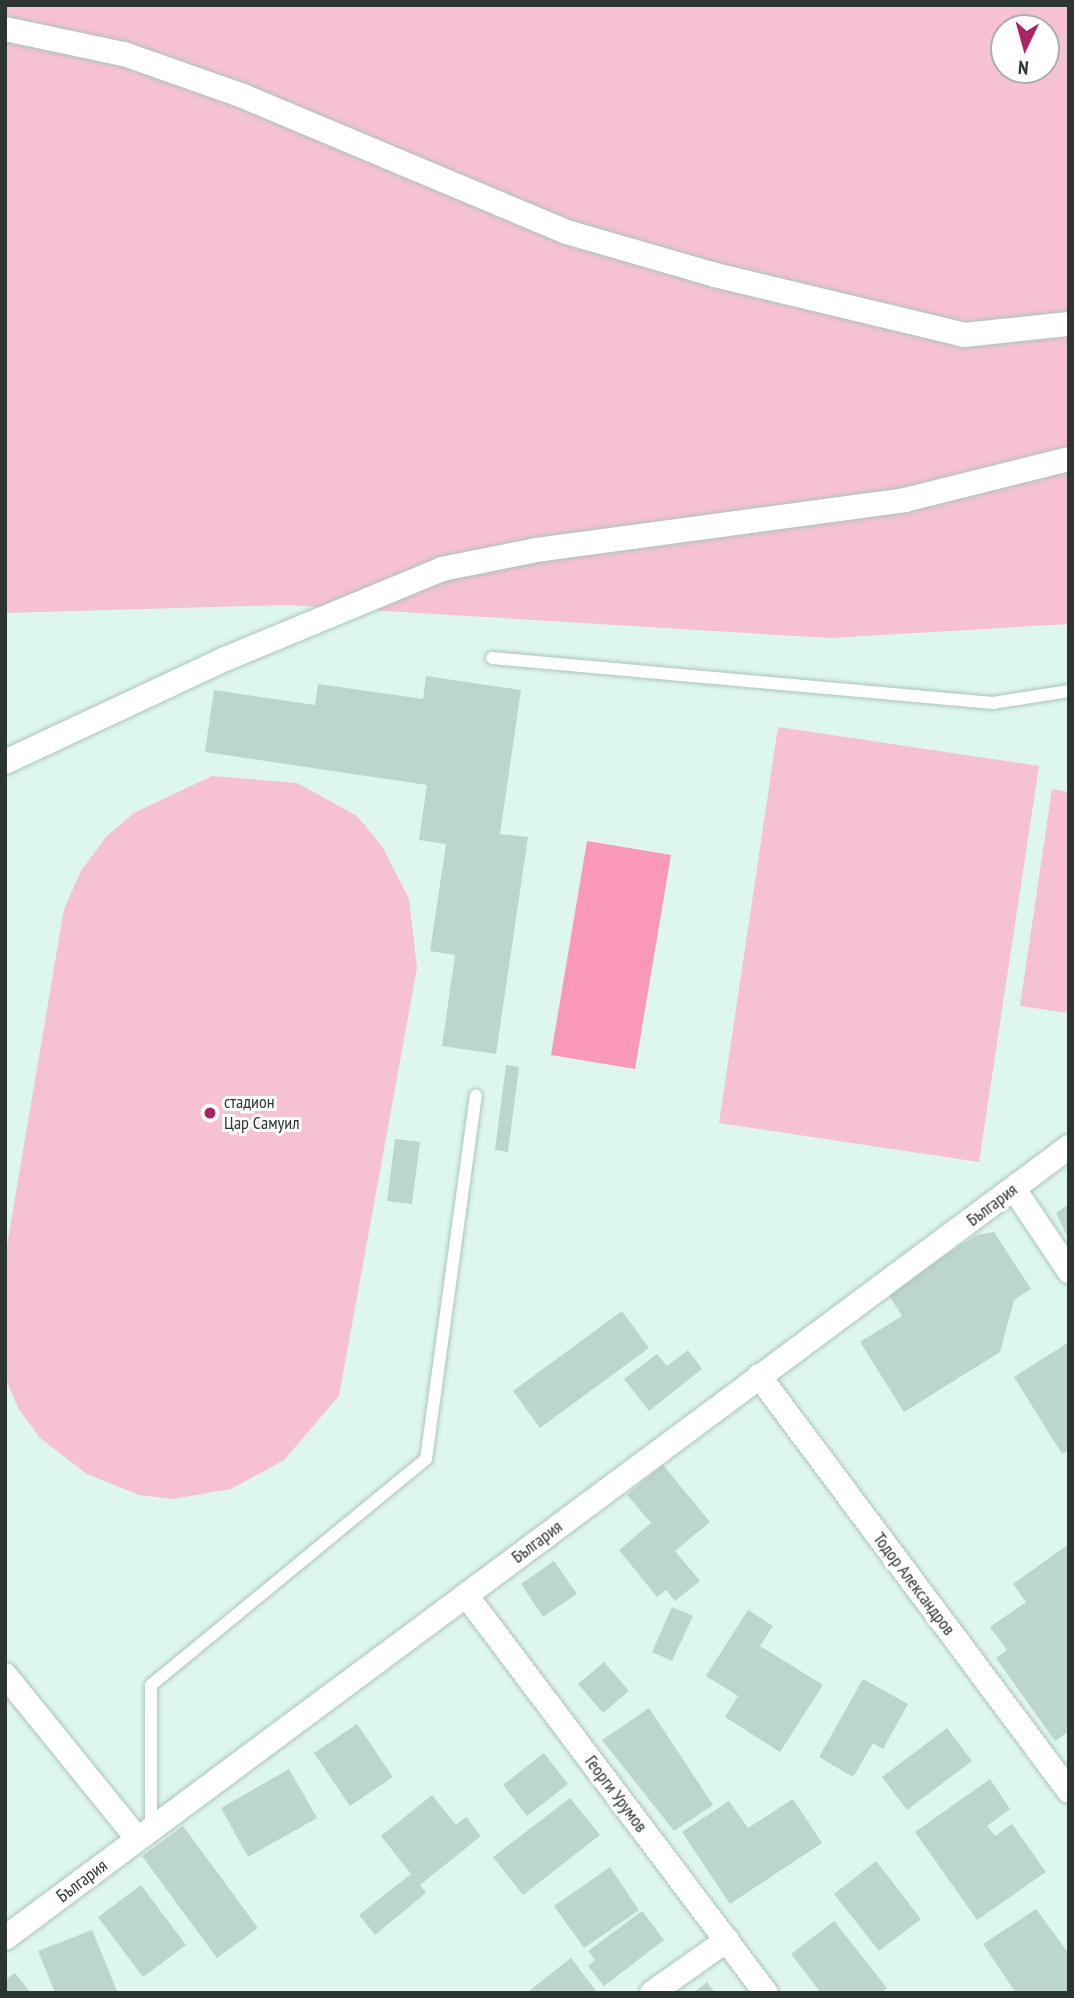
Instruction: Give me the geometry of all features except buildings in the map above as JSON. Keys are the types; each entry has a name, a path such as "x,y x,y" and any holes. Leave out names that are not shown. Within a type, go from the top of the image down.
{"street":[{"path":"5,29 124,54 243,96 567,232 715,275 964,335 1069,324"},
{"path":"5,762 225,659 442,569 536,550 905,500 1069,459"},
{"name":"България","path":"5,1938 1069,1147"},
{"path":"1014,1189 1069,1271"},
{"name":"Тодор Александров","path":"759,1376 1069,1791"},
{"name":"Георги Урумов","path":"466,1595 766,1993"},
{"path":"5,1675 144,1834"},
{"path":"652,1993 727,1940"}],"lane":[{"path":"492,658 993,703 1069,691"},
{"path":"144,1834 151,1685 426,1460 476,1095"}],"shaded area":[{"path":"5,5 1069,5 1069,624 830,638 286,605 5,613"},
{"path":"778,727 1039,766 979,1162 719,1123"},
{"name":"стадион Цар Самуил","path":"212,776 297,783 357,816 382,846 409,899 417,968 339,1396 284,1460 231,1489 173,1499 139,1495 87,1474 40,1438 18,1408 5,1377 5,1257 64,909 81,871 106,837 134,813"},
{"path":"1052,789 1069,792 1069,1013 1020,1006"},
{"path":"587,841 671,855 635,1069 551,1055"}],"place":[{"name":"стадион Цар Самуил","path":"210,1113"}]}
